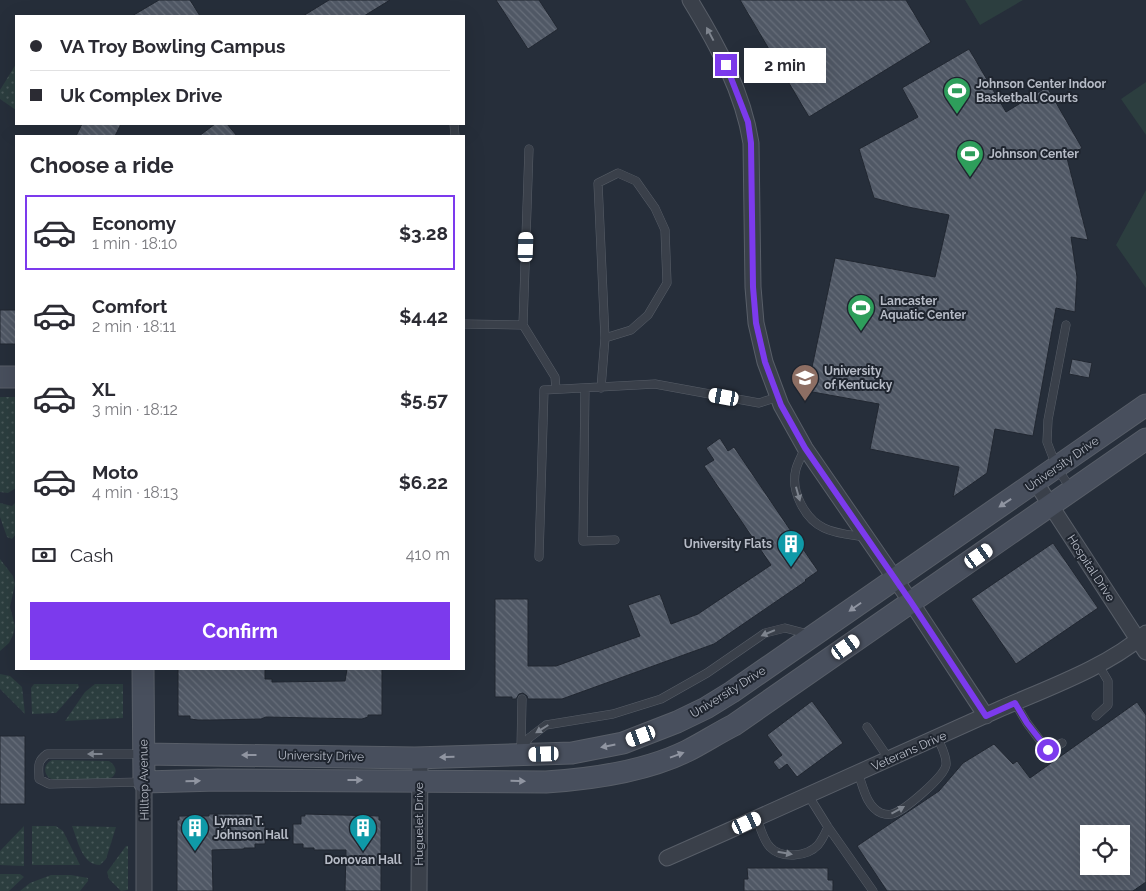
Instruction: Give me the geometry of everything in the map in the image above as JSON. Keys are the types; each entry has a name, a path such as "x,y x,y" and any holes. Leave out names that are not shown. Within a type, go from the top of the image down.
{"street":[{"path":"690,0 720,52 748,122 751,143 752,269 756,323 765,362 778,397 805,448 911,602 986,716"},
{"path":"0,377 15,378"},
{"name":"University Drive","path":"144,754 420,758 521,752 572,753 623,743 677,722 706,708 732,692 1146,405"},
{"name":"University Drive","path":"144,782 419,780 546,782 578,780 623,772 657,762 686,751 734,724 1146,439"},
{"name":"Hospital Drive","path":"1036,483 1143,642"},
{"name":"Veterans Drive","path":"666,858 938,738 1098,664 1128,647 1143,642"},
{"name":"Hilltop Avenue","path":"143,670 144,891"},
{"name":"Huguelet Drive","path":"419,891 420,758"}],"lane":[{"path":"529,149 523,325 555,377 556,390"},
{"path":"601,388 605,338 598,183 618,173 636,181 655,208 665,230 667,283 648,315 631,330 605,338"},
{"path":"465,324 523,325"},
{"path":"1066,325 1048,420 1047,442 1057,468 1072,490"},
{"path":"539,557 544,390 655,384 759,403 778,397"},
{"path":"585,388 583,541 614,540"},
{"path":"805,448 796,470 795,482 798,498 807,515 824,528 866,538"},
{"path":"521,752 529,738 546,725 613,714 661,699 707,673 766,633 785,628 815,634"},
{"path":"1096,716 1108,705 1108,681 1098,664"},
{"path":"521,752 522,698"},
{"path":"1015,703 1027,723 1048,750 1062,744"},
{"path":"867,727 889,759"},
{"path":"858,773 867,798 874,808 882,814 895,813 903,809 934,782 944,770 945,758 938,738"},
{"path":"144,754 47,754 40,759 38,764 40,779 49,784 144,782"},
{"path":"808,795 873,891"},
{"path":"758,818 769,846 779,853 786,854 800,854 813,849 825,835 828,827"}],"shaded area":[{"path":"965,0 1023,0 980,25"},
{"path":"15,66 15,109 0,99 0,90"},
{"path":"1146,82 1146,135 1121,99"},
{"path":"1146,190 1146,288 1116,245"},
{"path":"0,397 15,397 15,489 8,493 0,492"},
{"path":"0,503 12,506 15,503 15,535 12,539 7,537 0,517"},
{"path":"0,559 13,576 15,584 10,607 15,626 9,643 0,651"},
{"path":"0,674 10,676 22,687 25,714 0,689"},
{"path":"34,684 78,684 79,687 56,713 32,714 31,688"},
{"path":"95,684 123,684 123,718 65,721 85,692"},
{"path":"52,760 109,761 116,771 114,776 108,780 54,780 47,776 45,771 47,764"},
{"path":"24,826 24,866 0,865 0,851"},
{"path":"32,826 56,826 63,831 80,865 32,865"},
{"path":"72,826 116,827 106,859 100,865 94,864 85,857"},
{"path":"126,846 128,846 128,890 121,891 109,879 107,872"},
{"path":"0,874 20,874 24,877 9,891 0,891"},
{"path":"51,875 71,875 88,878 88,881 80,891 20,891 30,883"}],"building":[{"path":"159,0 190,0 199,15 134,15"},
{"path":"329,0 390,0 366,15 305,15"},
{"path":"496,0 539,0 558,29 528,49"},
{"path":"740,0 906,0 931,42 809,117"},
{"path":"969,49 1006,112 1047,87 1082,148 1067,158 1088,240 1071,237 1077,277 1075,312 1056,308 1033,436 995,429 987,473 953,497 959,467 870,449 879,404 807,391 835,258 935,277 949,215 874,198 859,149 918,117 902,88"},
{"path":"82,125 120,125 116,135 76,135"},
{"path":"214,125 228,125 236,135 200,135"},
{"path":"0,310 15,310 15,344 0,344"},
{"path":"1072,359 1092,363 1089,378 1069,374"},
{"name":"University Flats","path":"720,438 728,451 734,447 818,571 714,644 562,699 528,699 523,693 519,694 516,699 512,699 512,697 495,697 495,599 528,599 528,666 556,666 640,636 628,605 660,594 671,624 698,614 771,565 704,466 714,460 706,448"},
{"path":"1053,543 1098,608 1016,664 971,599"},
{"path":"178,670 265,670 265,679 272,679 272,682 345,681 347,670 382,670 382,715 368,715 368,717 362,719 266,717 261,719 198,720 190,719 190,716 178,716"},
{"path":"812,701 843,743 797,777 787,764 779,770 773,762 782,755 767,735"},
{"path":"1137,702 1146,715 1146,882 1133,891 887,891 857,846 939,791 963,763 994,744 1013,764 1017,761 1030,778"},
{"path":"0,736 25,736 25,804 0,804"},
{"name":"Lyman T. Johnson Hall","path":"209,814 253,814 253,816 257,816 257,824 265,824 265,844 255,844 255,848 212,850 213,891 177,891 177,820 179,820 179,816 209,816"},
{"name":"Donovan Hall","path":"305,814 379,816 379,820 381,820 381,891 345,891 346,850 314,850 314,848 303,848 303,844 293,844 293,824 301,824 301,816 305,816"},
{"path":"747,868 828,868 828,880 833,880 833,891 744,891 744,879 748,879"}],"place":[{"name":"Johnson Center Indoor Basketball Courts","path":"957,115"},
{"name":"Johnson Center","path":"970,178"},
{"name":"Lancaster Aquatic Center","path":"861,332"},
{"name":"University of Kentucky","path":"805,402"},
{"name":"University Flats","path":"791,568"},
{"name":"Lyman T. Johnson Hall","path":"195,852"},
{"name":"Donovan Hall","path":"363,852"}],"route":[{"path":"726,65 748,122 751,143 751,224 756,323 765,362 781,405 805,448 911,602 986,716 1015,703 1027,723 1048,750"}]}
